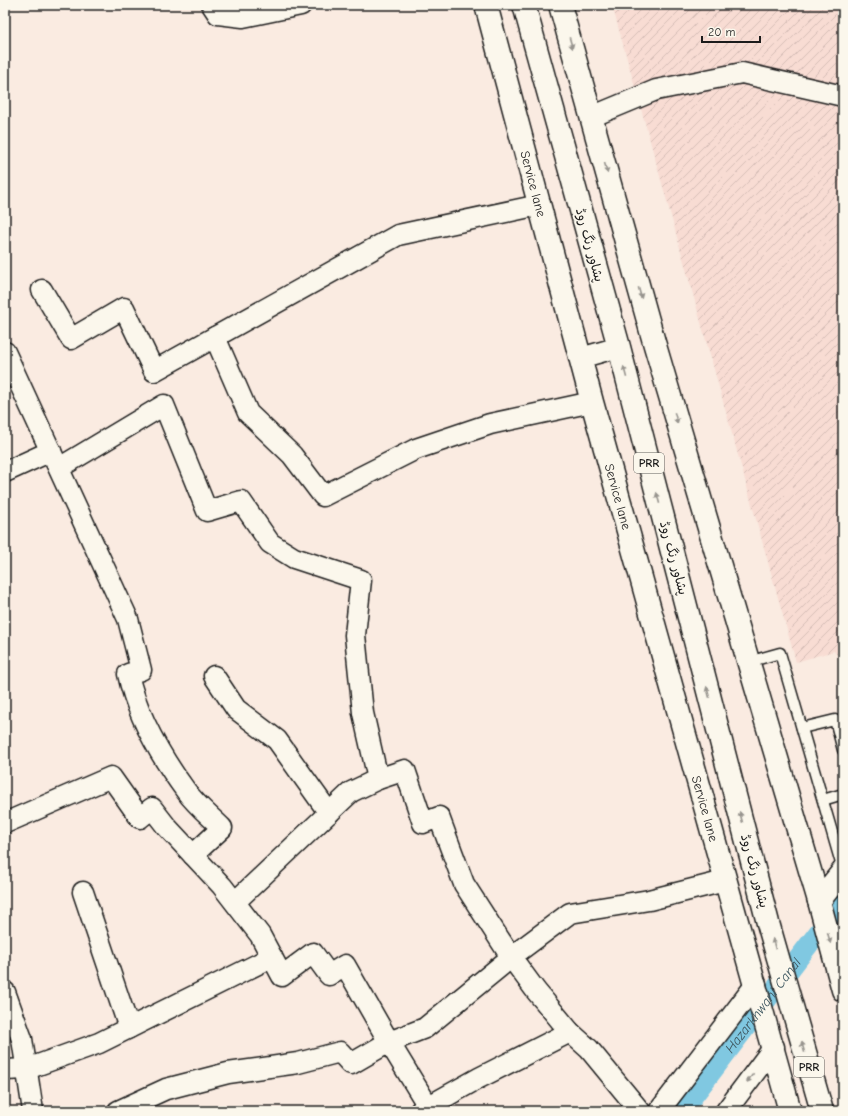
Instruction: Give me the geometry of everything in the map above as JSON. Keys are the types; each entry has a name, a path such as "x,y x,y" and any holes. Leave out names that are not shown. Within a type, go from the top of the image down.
{"main road":[{"name":"Service lane","path":"486,5 592,402 725,881 757,985 790,1111"},
{"name":"پشاور رنگ روڈ","path":"524,5 619,347 768,923 822,1111"},
{"path":"560,5 654,342 841,979"},
{"path":"819,902 843,870"}],"street":[{"path":"212,5 218,14 243,17 301,5"},
{"path":"591,117 656,90 742,73 843,96"},
{"path":"42,290 71,339 124,308 154,371 398,235 539,205"},
{"path":"215,337 248,413 292,455 323,496 416,449 490,424 592,402"},
{"path":"580,358 619,347"},
{"path":"5,352 128,619 141,670 128,674 133,695 160,752 186,792 222,828 193,855"},
{"path":"5,472 55,460 164,405 207,510 241,501 270,543 294,558 361,580 355,635 363,714 378,778"},
{"path":"214,676 236,709 277,740 329,813"},
{"path":"235,902 351,792 378,778 405,770 423,823 439,817 464,884 511,957 536,991 570,1032 589,1049 640,1111"},
{"path":"5,823 111,778 140,818 152,808 166,826 222,886 260,935 282,976 313,953 329,975 345,965 427,1109 479,1078 570,1032"},
{"path":"118,1111 166,1089 228,1073 298,1063 340,1052 351,1064 389,1042 425,1028 511,957 570,913 649,900 725,881"},
{"path":"83,892 129,1028"},
{"path":"5,1070 27,1069 99,1043 272,957"},
{"path":"659,1111 757,985"},
{"path":"5,992 22,1039 33,1111"},
{"path":"726,1111 774,1047"}],"lane":[{"path":"748,662 780,653 843,870"},
{"path":"802,728 835,720 843,750"},
{"path":"823,800 843,794"}],"shaded area":[{"path":"612,5 843,5 843,663 834,651 796,662"}],"waterway":[{"name":"Hazarkhwani Canal","path":"682,1111 843,900"}]}
